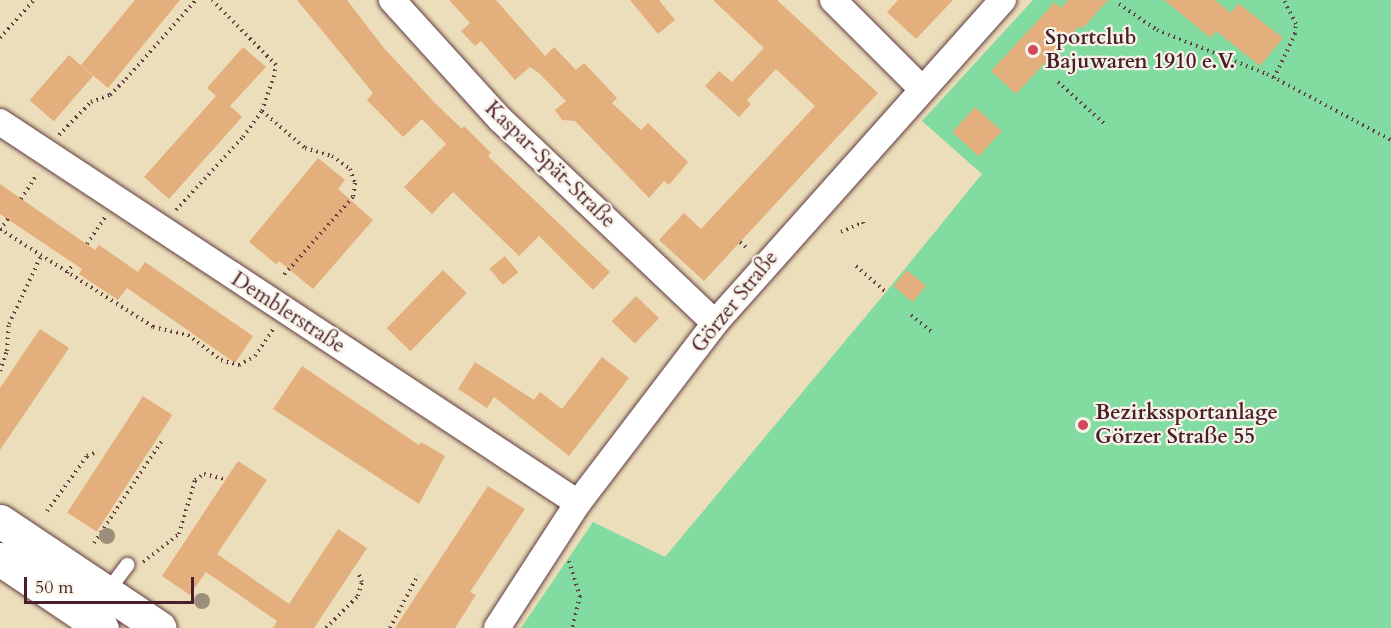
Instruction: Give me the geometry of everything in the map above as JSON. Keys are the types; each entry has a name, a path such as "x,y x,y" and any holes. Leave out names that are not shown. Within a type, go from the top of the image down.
{"main road":[{"path":"0,521 160,628"},
{"path":"0,559 102,628"}],"street":[{"name":"Kaspar-Spät-Straße","path":"392,0 507,126 715,323"},
{"path":"833,0 921,88"},
{"name":"Görzer Straße","path":"497,628 578,503 715,323 921,88 1004,0"},
{"name":"Demblerstraße","path":"0,122 578,503"}],"lane":[{"path":"107,592 133,565"}],"path":[{"path":"0,38 34,0"},
{"path":"21,199 47,153 91,102 110,95 196,0"},
{"path":"158,227 203,185 262,111 276,65 212,0"},
{"path":"1274,78 1295,34 1296,24 1284,0"},
{"path":"1119,4 1157,30 1274,78 1391,140"},
{"path":"1058,82 1106,124"},
{"path":"262,111 305,148 332,156 350,169 356,183 353,197 264,297"},
{"path":"87,244 117,200"},
{"path":"8,219 0,229 153,327 188,335 221,360 239,365 255,356 285,311"},
{"path":"841,232 863,222 864,225"},
{"path":"0,371 7,351 9,324 41,256"},
{"path":"67,273 74,264"},
{"path":"856,266 886,292"},
{"path":"911,315 931,331"},
{"path":"94,543 163,439"},
{"path":"47,511 87,456 98,451"},
{"path":"133,565 178,534 195,480 204,474 224,479"},
{"path":"553,539 572,565 580,596 572,628"},
{"path":"326,628 358,596 362,582 357,573"},
{"path":"390,628 418,575"}],"green space":[{"name":"Bezirkssportanlage Görzer Straße 55","path":"1033,0 1391,0 1391,628 521,628 593,522 665,557 886,292 982,174 922,121"}],"building":[{"path":"135,0 180,0 108,88 81,65"},
{"path":"297,0 347,0 383,47 436,104 462,129 464,126 491,153 488,156 610,272 593,290 539,236 519,256 453,192 432,214 404,187 446,144 422,119 403,137 367,100 373,93"},
{"path":"449,0 496,0 545,56 554,47 576,70 584,63 617,98 612,103 641,130 648,123 688,162 669,185 664,181 649,198 575,121 562,120 555,110 566,101 539,73 530,67 515,80 481,41 475,46 461,31 470,23"},
{"path":"630,0 659,0 675,20 658,34"},
{"path":"713,0 777,0 878,93 704,281 659,240 684,213 701,229 815,106 776,69 747,100 751,104 739,117 705,86 719,71 732,82 764,48"},
{"path":"898,0 953,0 916,39 887,12"},
{"name":"Sportclub Bajuwaren 1910 e.V.","path":"1068,0 1108,0 1082,29 1079,26 1016,94 991,71 1055,2 1061,8"},
{"path":"1164,0 1215,0 1231,13 1238,3 1283,38 1260,66 1216,31 1211,38"},
{"path":"243,47 266,67 230,106 242,117 169,199 144,177 216,96 207,88"},
{"path":"69,55 93,76 54,121 30,100"},
{"path":"975,107 1002,131 979,156 952,132"},
{"path":"318,158 345,180 338,189 373,220 313,289 279,261 276,264 249,242"},
{"path":"0,184 95,250 99,245 138,272 145,262 253,336 235,363 127,288 118,300 79,274 82,269 0,214"},
{"path":"505,256 518,272 503,285 489,269"},
{"path":"443,270 467,293 410,351 387,328"},
{"path":"907,270 926,286 913,302 894,286"},
{"path":"636,296 659,318 635,343 612,321"},
{"path":"40,329 69,348 0,450 0,388"},
{"path":"602,357 629,378 569,456 494,397 487,408 458,389 475,362 534,400 540,392 562,409"},
{"path":"302,366 419,445 421,442 445,456 419,504 273,409"},
{"path":"143,396 172,415 97,532 67,513"},
{"path":"238,461 267,480 217,554 289,604 338,529 367,548 314,628 273,628 277,621 206,572 190,595 162,576"},
{"path":"488,486 525,509 470,592 476,595 455,628 395,628"}],"place":[{"name":"Sportclub Bajuwaren 1910 e.V.","path":"1033,50"},
{"name":"Bezirkssportanlage Görzer Straße 55","path":"1083,425"}]}
